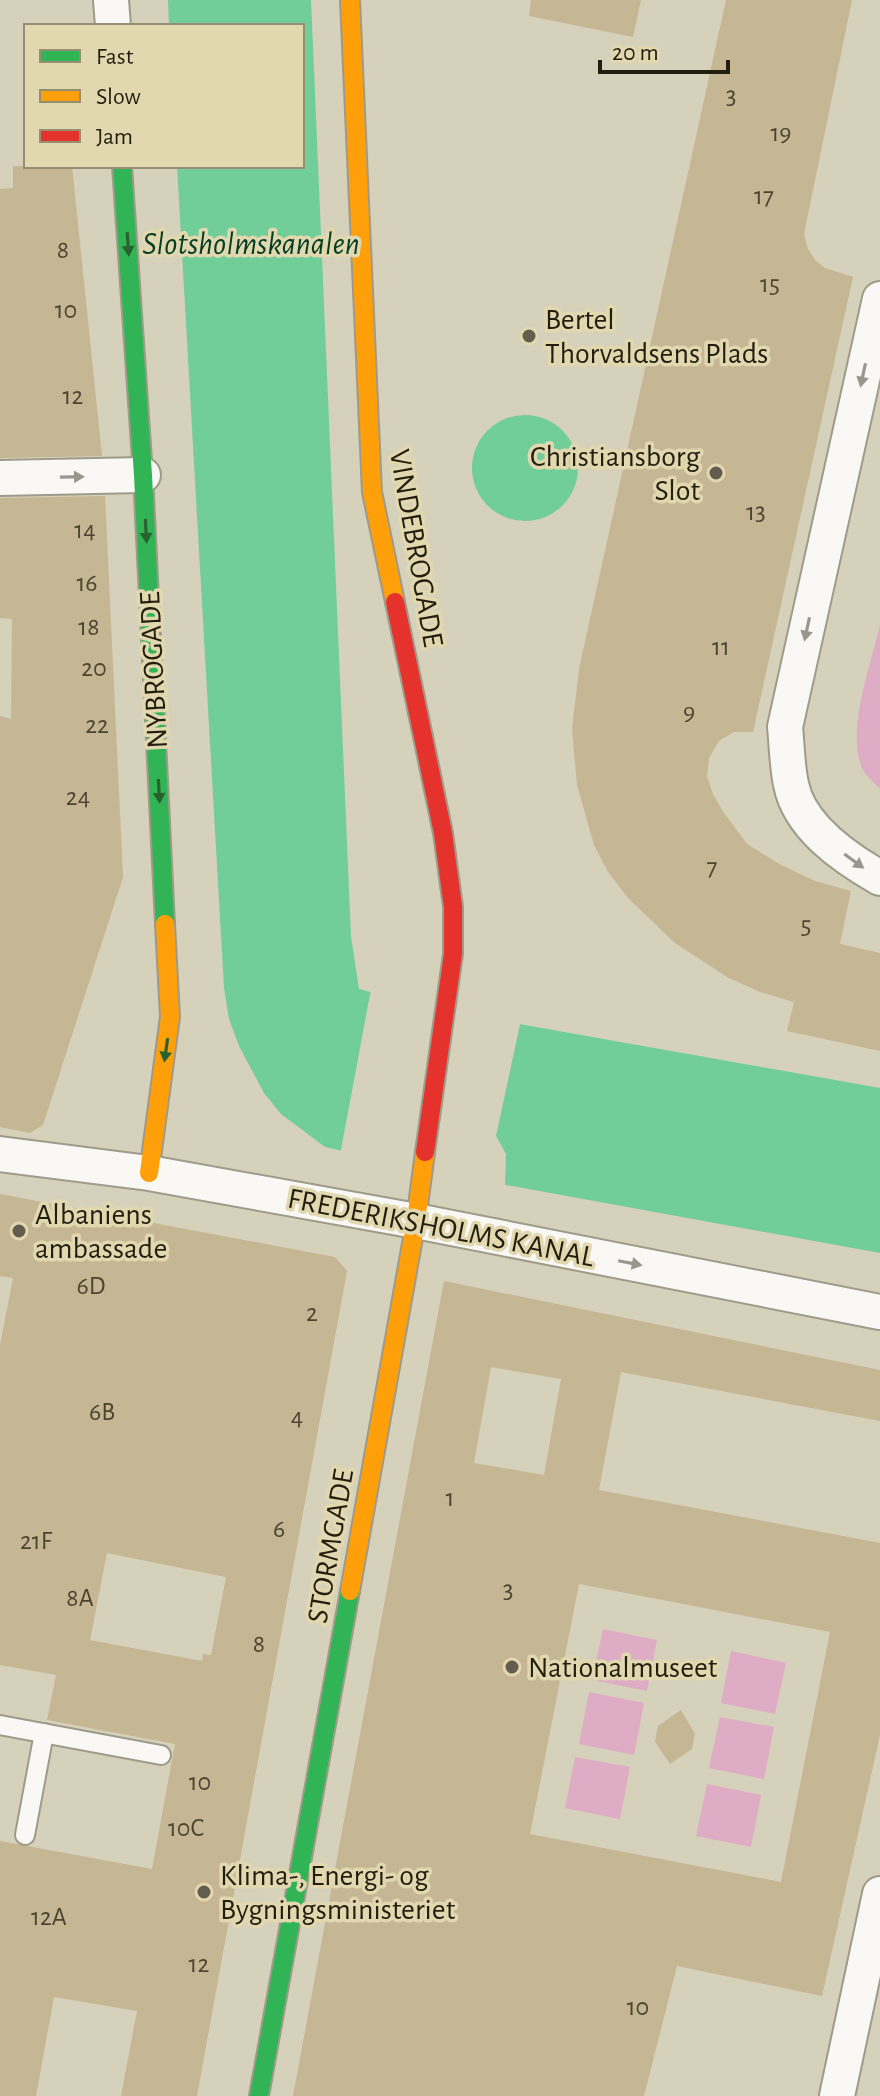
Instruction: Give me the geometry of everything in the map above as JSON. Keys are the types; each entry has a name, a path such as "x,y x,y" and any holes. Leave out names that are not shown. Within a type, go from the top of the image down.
{"street":[{"path":"111,0 113,24"},
{"name":"VINDEBROGADE","path":"350,0 372,492 409,661 449,872 453,954 446,1005"},
{"name":"NYBROGADE","path":"122,168 143,475 170,1017 149,1173"},
{"path":"880,299 785,727 791,785 798,806 815,829 852,862 880,878"},
{"path":"0,478 143,475"},
{"name":"STORMGADE","path":"259,2096 416,1221 446,1005"},
{"name":"FREDERIKSHOLMS KANAL","path":"0,1154 149,1173 416,1221 880,1312"},
{"path":"837,2096 880,1894"}],"lane":[{"path":"0,1725 161,1755"},
{"path":"25,1835 44,1733"}],"shaded area":[{"path":"880,625 880,789 863,770 857,737 861,698"},
{"path":"603,1629 657,1640 647,1691 592,1680"},
{"path":"731,1651 786,1663 775,1714 721,1703"},
{"path":"589,1692 644,1703 634,1755 579,1744"},
{"path":"720,1717 774,1727 764,1779 709,1768"},
{"path":"575,1757 630,1767 620,1819 565,1808"},
{"path":"707,1784 761,1795 751,1847 696,1836"}],"water":[{"name":"Slotsholmskanalen","path":"168,0 311,0 351,937 359,989 441,1010 880,1088 880,1253 424,1170 325,1147 281,1114 264,1093 239,1046 229,1019 224,988 177,168 304,168 304,24 169,24"},
{"path":"525,415 545,419 562,431 574,448 578,468 574,488 562,505 545,517 525,521 505,517 488,505 476,488 472,468 476,448 488,431 505,419"}],"pier":[{"path":"371,989 521,1020 496,1136 506,1154 505,1188 340,1155"}],"building":[{"path":"531,0 641,0 633,37 529,16"},
{"name":"Christiansborg Slot","path":"726,0 852,0 804,234 808,249 816,261 825,268 853,277 753,732 734,732 719,741 709,758 707,776 722,810 747,844 815,881 851,891 840,944 880,953 880,1051 787,1031 794,1002 760,992 727,977 675,943 628,898 608,872 594,845 577,785 572,729 579,669"},
{"path":"13,166 72,168 102,456 0,458 0,189 13,188"},
{"path":"105,496 123,877 43,1125 30,1133 0,1127 0,716 11,719 12,619 0,618 0,498"},
{"path":"0,1194 335,1257 347,1271 197,2096 121,2096 137,2011 54,1997 36,2096 0,2096 0,1841 152,1869 175,1744 47,1720 56,1675 0,1665 0,1345 13,1278 0,1276","holes":["107,1553 226,1577 211,1655 203,1654 202,1661 90,1640"]},
{"name":"Nationalmuseet","path":"444,1281 880,1370 880,1421 621,1372 599,1490 880,1543 880,1735 822,1996 677,1966 644,2096 293,2096","holes":["491,1367 561,1379 544,1475 474,1463","579,1584 830,1632 781,1882 530,1834"]},
{"path":"681,1710 695,1734 692,1749 670,1764 655,1742 658,1726"}],"traffic: fast":[{"path":"122,168 143,475 165,924"},
{"path":"259,2096 350,1591"}],"traffic: slow":[{"path":"350,0 372,492 395,602"},
{"path":"149,1173 170,1017 165,924"},
{"path":"350,1591 416,1221 425,1152"}],"traffic: jam":[{"path":"395,602 443,833 453,907 453,954 425,1152"}],"place":[{"name":"Bertel Thorvaldsens Plads","path":"529,336"},
{"name":"Christiansborg Slot","path":"716,473"},
{"name":"Albaniens ambassade","path":"19,1231"},
{"name":"Nationalmuseet","path":"512,1667"},
{"name":"Klima-, Energi- og Bygningsministeriet","path":"204,1892"}]}
